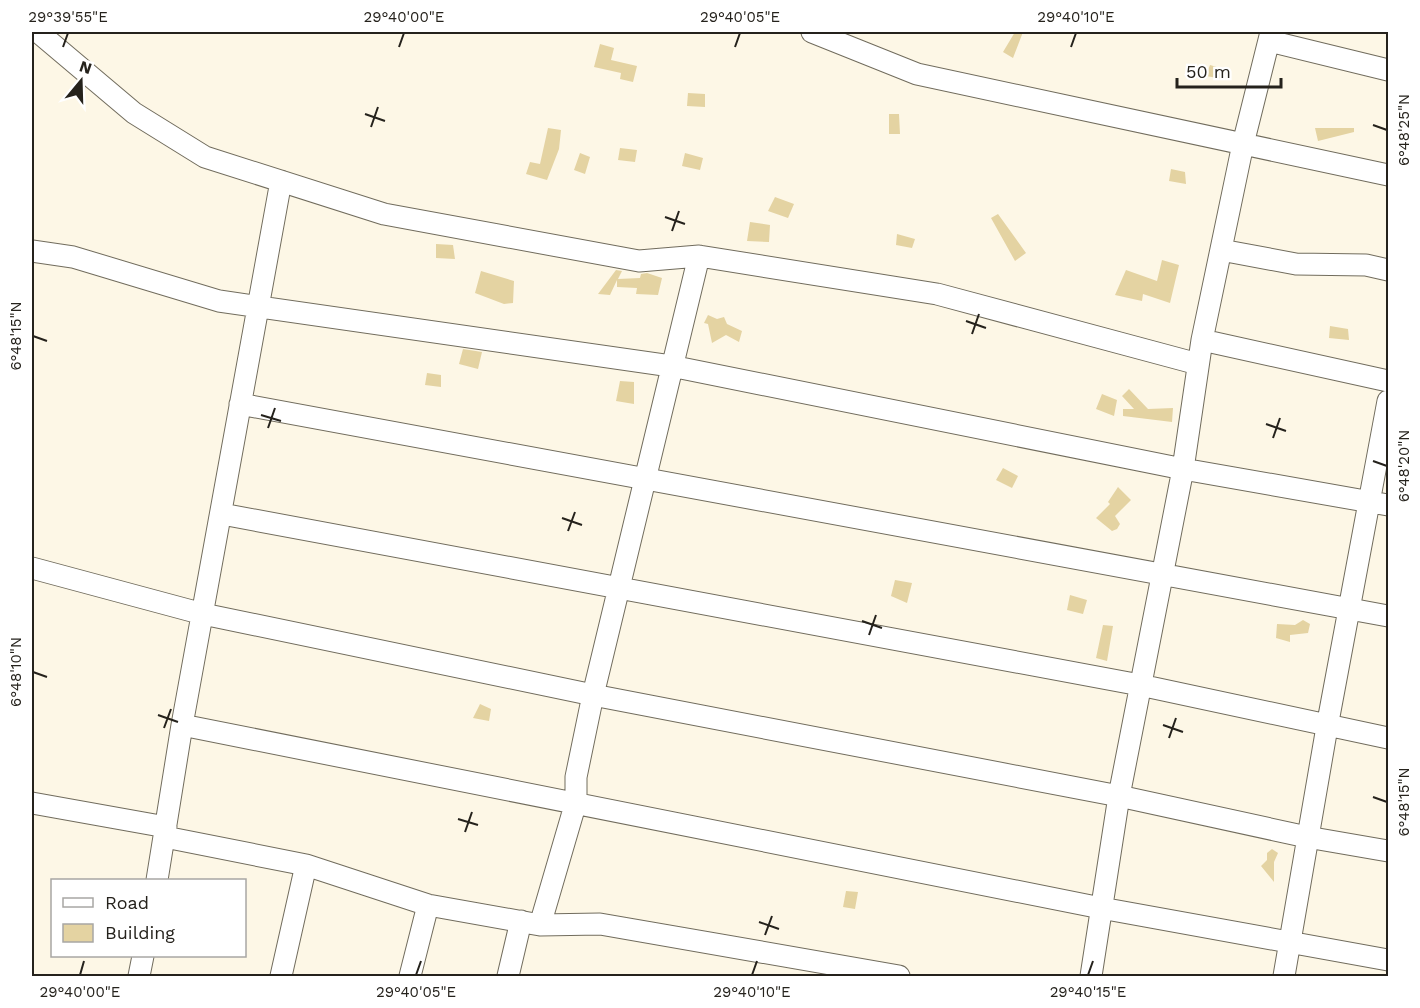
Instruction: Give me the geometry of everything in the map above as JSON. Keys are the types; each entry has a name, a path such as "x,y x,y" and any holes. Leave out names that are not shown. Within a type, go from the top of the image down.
{"street":[{"path":"38,32 134,113 205,157 384,214 639,261 699,256 937,294 1198,364"},
{"path":"812,32 917,74 1389,175"},
{"path":"1090,976 1119,796 1183,469 1202,340 1243,144 1270,36 1389,70"},
{"path":"157,879 182,725 281,181"},
{"path":"1221,250 1296,264 1366,265 1389,270"},
{"path":"32,251 73,257 219,301 671,366 1183,469 1379,503"},
{"path":"508,976 531,923 576,802 576,777 593,695 699,256"},
{"path":"1202,340 1389,381"},
{"path":"1284,976 1349,608 1379,503 1389,401"},
{"path":"240,404 1389,616"},
{"path":"222,514 620,590 1140,685 1327,727 1389,738"},
{"path":"32,568 203,614 593,695 1119,796 1307,837 1389,851"},
{"path":"182,725 1101,908 1290,940 1389,960"},
{"path":"32,803 306,865 428,905 531,923 600,924 899,976"},
{"path":"281,976 306,865"},
{"path":"410,976 428,905"},
{"path":"139,976 143,957"}],"building":[{"path":"1015,32 1023,32 1013,58 1003,52"},
{"path":"600,44 614,48 611,60 637,66 633,82 620,79 621,73 594,67"},
{"path":"1210,65 1227,70 1223,79 1206,76"},
{"path":"688,93 705,94 705,107 687,106"},
{"path":"889,114 899,114 900,134 889,134"},
{"path":"548,128 561,130 559,149 547,180 526,174 530,162 540,164"},
{"path":"1315,128 1354,128 1354,132 1318,141"},
{"path":"620,148 637,150 635,162 618,160"},
{"path":"580,153 590,157 585,174 574,170"},
{"path":"685,153 703,158 700,170 682,166"},
{"path":"1171,169 1185,172 1186,184 1169,181"},
{"path":"775,197 794,204 788,218 768,211"},
{"path":"998,214 1026,253 1015,261 991,218"},
{"path":"750,222 770,225 769,242 747,241"},
{"path":"897,234 915,239 912,248 896,245"},
{"path":"436,244 453,245 455,259 436,258"},
{"path":"1162,260 1179,265 1170,303 1143,294 1142,301 1115,295 1126,270 1157,281"},
{"path":"616,270 622,271 618,279 640,278 641,274 647,273 662,278 658,295 636,294 637,288 617,287 617,280 610,295 598,294"},
{"path":"481,271 514,281 513,303 504,304 475,293"},
{"path":"708,315 717,319 724,317 727,324 742,331 739,342 726,335 712,343 708,324 704,323"},
{"path":"1330,326 1348,329 1349,340 1329,338"},
{"path":"463,349 482,352 478,369 459,364"},
{"path":"427,373 441,375 441,387 425,385"},
{"path":"620,381 634,382 634,404 616,401"},
{"path":"1129,389 1148,409 1173,408 1172,422 1123,416 1123,409 1134,409 1122,396"},
{"path":"1102,394 1117,400 1114,416 1096,409"},
{"path":"1003,468 1018,476 1012,488 996,480"},
{"path":"1118,487 1131,500 1115,516 1120,524 1112,531 1096,518 1110,504 1108,502"},
{"path":"895,580 912,583 907,603 891,596"},
{"path":"1070,595 1087,600 1083,614 1067,610"},
{"path":"1303,620 1310,624 1308,633 1290,635 1290,642 1276,638 1277,624 1295,625"},
{"path":"1103,625 1113,626 1107,661 1096,658"},
{"path":"480,704 491,709 489,721 473,718"},
{"path":"1272,849 1278,853 1274,862 1274,882 1261,866 1267,860 1267,853"},
{"path":"846,891 858,892 855,909 843,907"}]}
